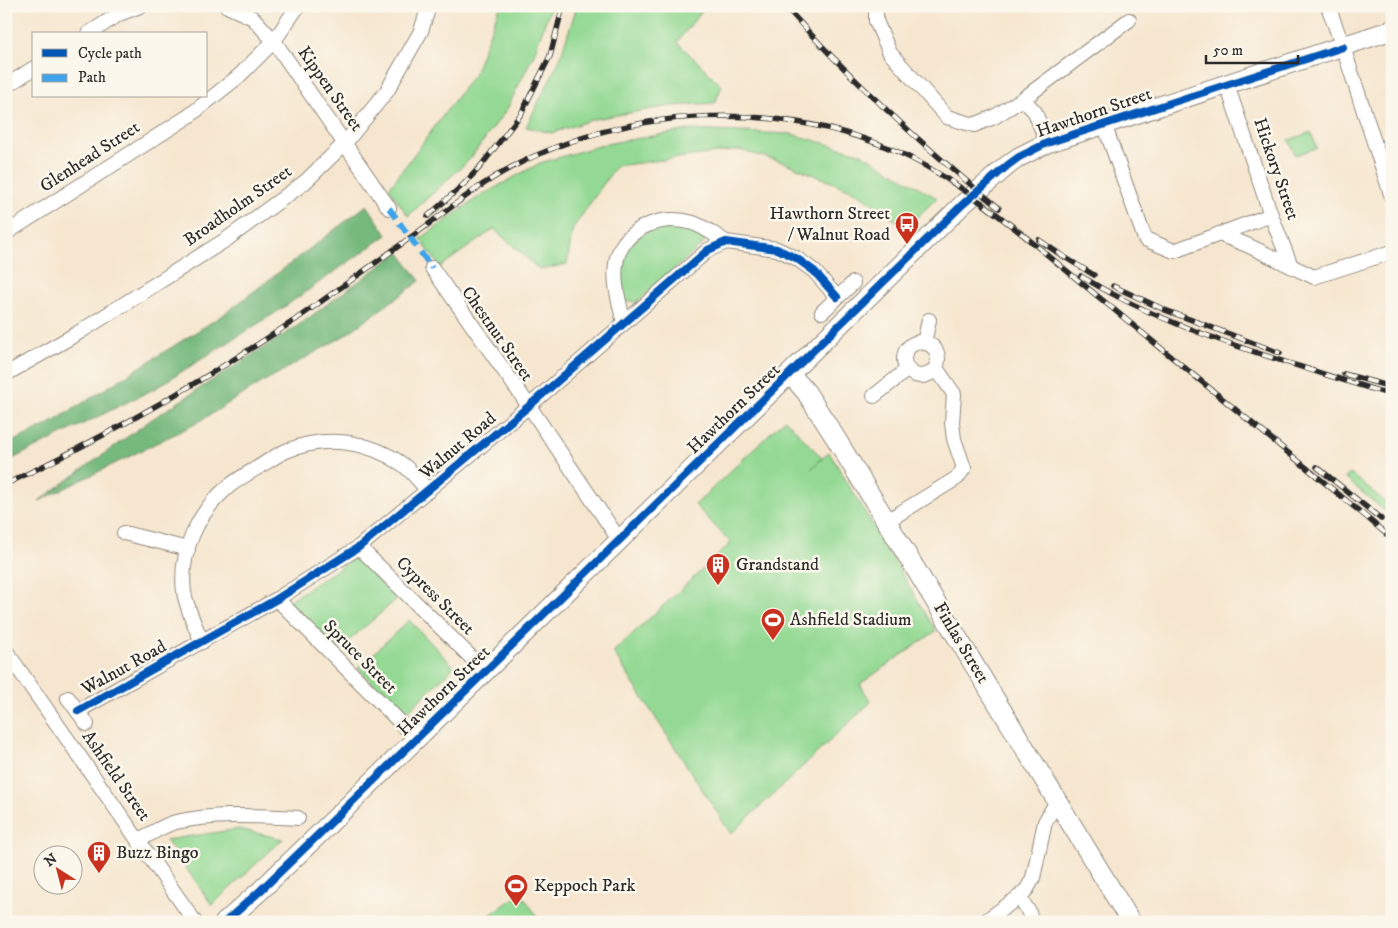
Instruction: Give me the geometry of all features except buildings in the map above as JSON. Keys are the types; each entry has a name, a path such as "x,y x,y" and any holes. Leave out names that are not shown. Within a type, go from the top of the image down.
{"main road":[{"name":"Hawthorn Street","path":"225,922 267,885 991,179 1019,157 1047,143 1392,30"},
{"name":"Finlas Street","path":"790,375 806,392 835,437 1131,922"}],"street":[{"path":"91,32 119,14 140,6"},
{"name":"Kippen Street","path":"227,6 253,18 274,41 389,208"},
{"name":"Glenhead Street","path":"6,233 189,116 239,76 274,41 298,6"},
{"name":"Broadholm Street","path":"6,374 78,333 227,239 306,182 345,143 388,91 421,31 429,6"},
{"path":"876,6 876,21 890,53 947,116 974,125 994,117 1023,99 1129,20"},
{"path":"1328,6 1344,47 1392,197"},
{"path":"6,86 32,69"},
{"name":"Hickory Street","path":"1226,85 1291,266"},
{"path":"1023,99 1035,112 1047,143"},
{"path":"1104,124 1145,240 1174,251 1272,215"},
{"path":"624,322 618,298 616,274 618,257 628,239 640,228 658,221 676,220 693,223 726,242 777,249 796,258 814,271 837,297"},
{"path":"1219,234 1314,277 1392,252"},
{"name":"Walnut Road","path":"78,711 277,599 359,547 529,406 708,250 726,242"},
{"name":"Chestnut Street","path":"432,268 529,406 620,541"},
{"path":"822,312 853,283"},
{"path":"924,343 929,320"},
{"path":"924,343 937,353 938,358 936,368 922,376 916,375 908,369 905,358 909,348 924,343"},
{"path":"887,522 957,478 964,468 954,439 952,423 954,394 936,368"},
{"path":"874,396 908,369"},
{"path":"202,642 188,608 184,591 184,572 188,549 202,514 212,501 229,485 285,451 323,441 342,441 364,445 404,465 428,491"},
{"path":"124,533 188,549"},
{"name":"Cypress Street","path":"359,547 486,672"},
{"name":"Spruce Street","path":"277,599 416,740"},
{"name":"Ashfield Street","path":"6,650 195,922"},
{"name":"Walnut Road","path":"68,698 87,724"},
{"path":"984,922 1027,889 1033,878 1045,822 1057,801"},
{"path":"138,840 174,823 208,817 263,816 298,818"},
{"path":"1019,897 1029,912 1031,922"}],"green space":[{"path":"500,6 551,6 534,54 507,109 469,160 408,216 389,188 474,74"},
{"path":"577,6 706,6 677,42 722,86 715,103 671,106 594,119 552,133 526,127 559,61"},
{"path":"689,130 791,134 860,153 937,198 906,228 858,193 783,162 739,150 616,166 573,228 567,264 540,270 494,229 440,267 420,239 480,196 540,163 605,144"},
{"path":"1311,132 1317,148 1295,155 1289,140"},
{"path":"367,205 387,235 280,310 154,389 6,462 6,445 51,423 223,315"},
{"path":"668,225 704,233 704,243 637,302 625,301 621,267 628,248 639,237 653,229"},
{"path":"399,252 420,281 344,336 263,382 195,424 39,501 152,419 296,327"},
{"name":"Ashfield Stadium","path":"785,419 822,458 811,469 829,452 936,631 860,684 871,702 731,834 613,652 731,543 695,505"},
{"path":"1349,473 1392,507 1392,517 1345,478"},
{"path":"355,558 397,599 339,649 287,602"},
{"path":"409,620 454,667 404,715 358,668"},
{"path":"239,829 283,839 212,905 166,840"},
{"name":"Keppoch Park","path":"521,893 541,922 480,922"}],"railway":[{"path":"428,216 480,167 521,114 550,56 563,6"},
{"path":"785,6 861,86 943,161 999,208"},
{"path":"6,484 117,428 225,365 295,320 475,189 512,167 557,147 604,131 653,121 702,117 752,117 801,123 849,134 896,151 929,168 977,199 1392,539"},
{"path":"1039,240 1094,275"},
{"path":"1081,276 1128,302 1203,334 1392,395"},
{"path":"1113,286 1165,310 1280,353"},
{"path":"1344,374 1392,387"},
{"path":"1317,467 1381,519"}],"marked path":[{"path":"389,208 432,268"}],"cycle path":[{"path":"225,922 319,834 962,205 1008,165 1019,157 1047,143 1343,47"},
{"path":"78,711 277,599 359,547 529,406 708,250 726,242 777,249 796,258 814,271 837,297"}],"place":[{"name":"Hawthorn Street / Walnut Road","path":"907,245"},
{"name":"Grandstand","path":"718,586"},
{"name":"Ashfield Stadium","path":"773,641"},
{"name":"Buzz Bingo","path":"99,874"},
{"name":"Keppoch Park","path":"516,907"}]}
